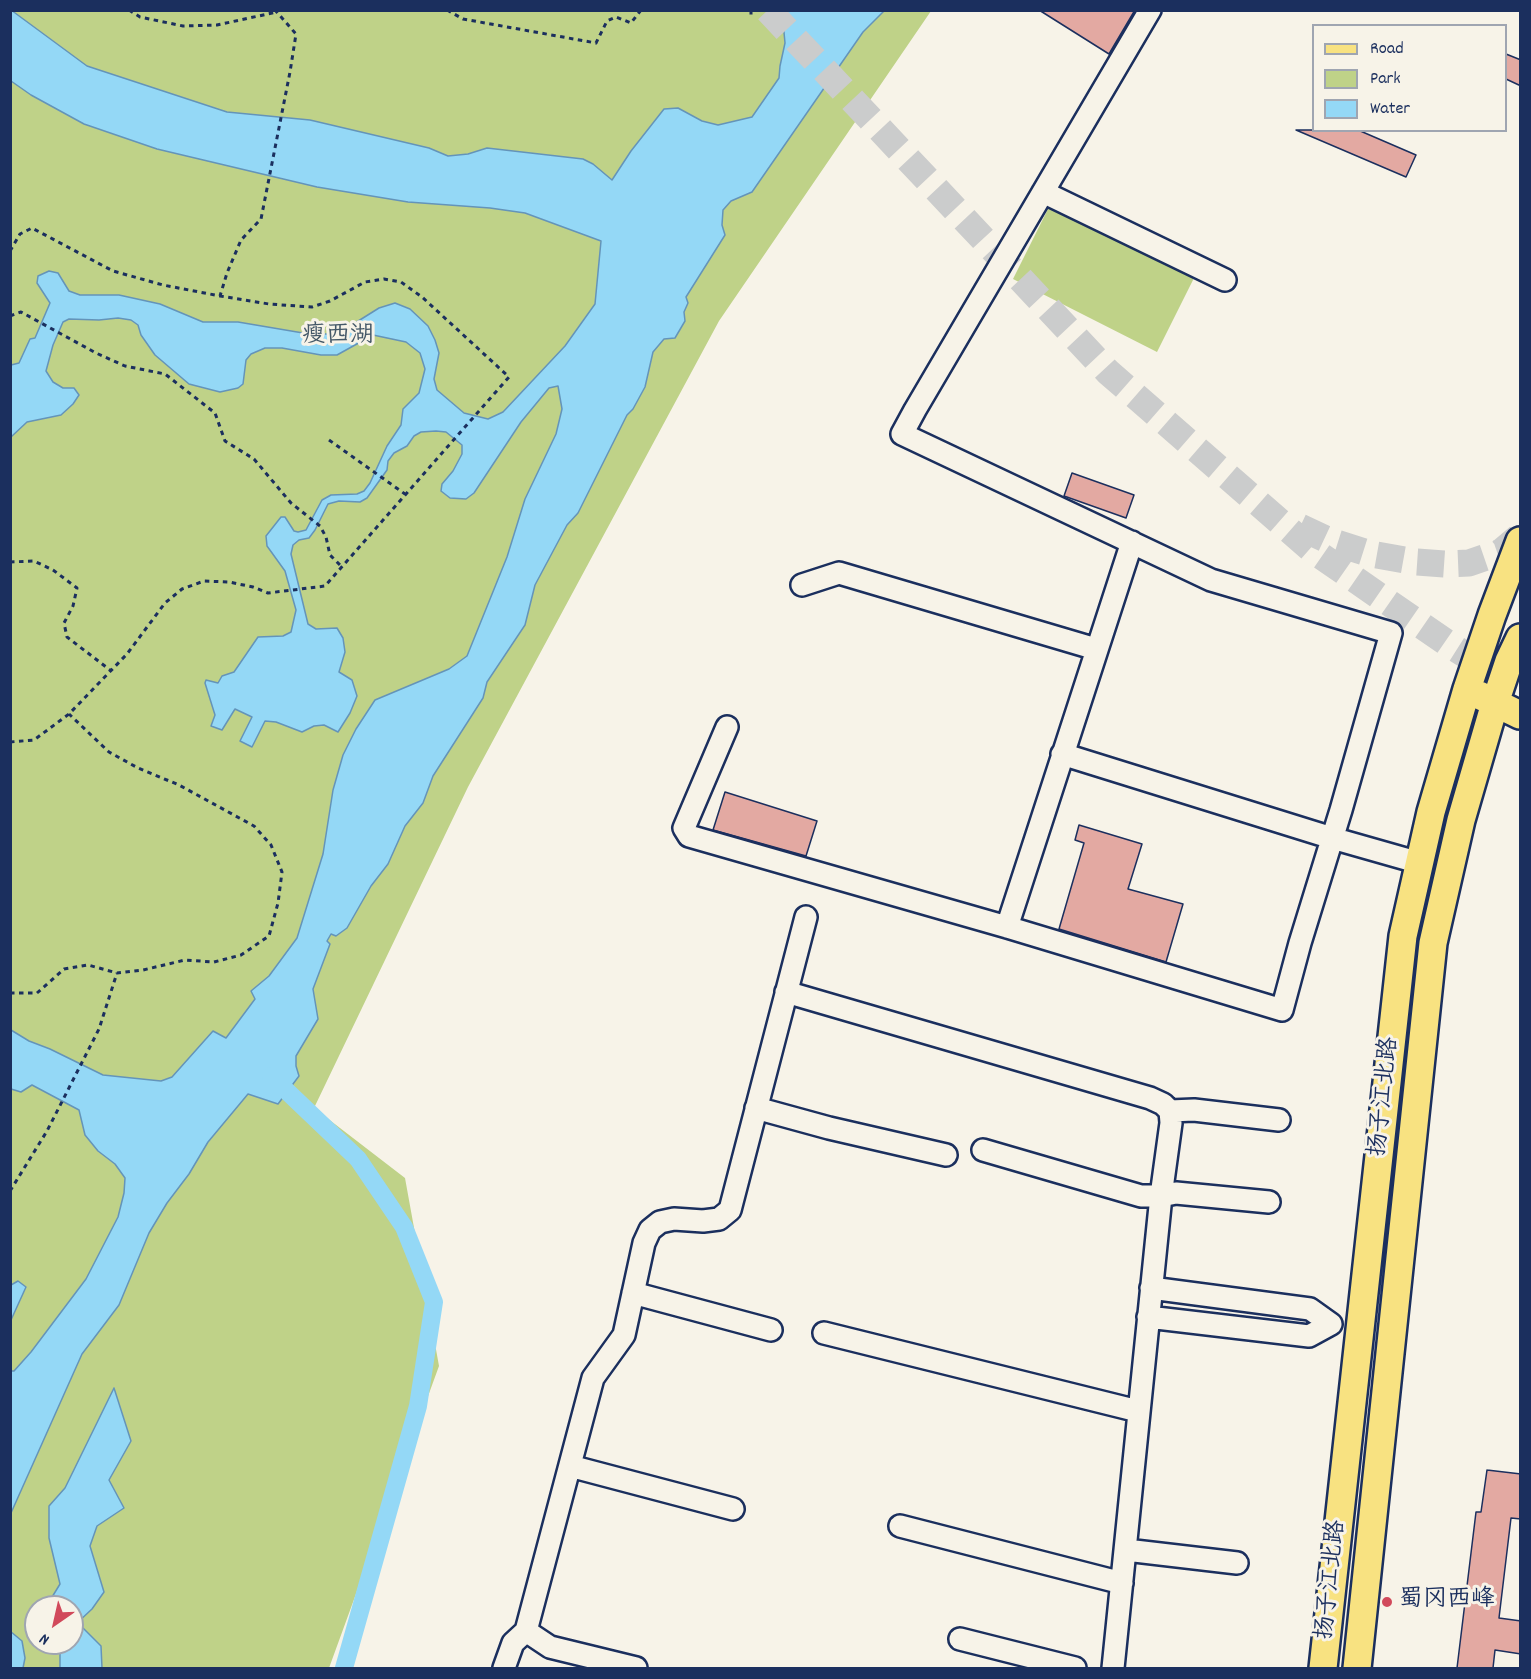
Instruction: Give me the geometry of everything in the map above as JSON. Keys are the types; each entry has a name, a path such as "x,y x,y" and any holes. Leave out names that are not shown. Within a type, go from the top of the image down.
{"main road":[{"name":"扬子江北路","path":"1323,1668 1403,936 1431,812 1467,689 1521,541"},
{"path":"1482,645 1517,656"},
{"name":"扬子江北路","path":"1357,1668 1433,943 1461,820 1495,703 1517,656"},
{"path":"1467,689 1521,715"}],"lane":[{"path":"727,727 684,828 689,836 1007,927 1282,1010 1391,633 1211,580 902,434 1150,10"},
{"path":"1043,192 1225,280"},
{"path":"1007,927 1132,542"},
{"path":"802,585 839,573 1096,649"},
{"path":"1062,754 1420,863"},
{"path":"504,1668 513,1643 526,1630 593,1377 624,1335 644,1243 650,1230 660,1222 674,1219 703,1221 719,1219 730,1210 807,917"},
{"path":"786,992 1150,1098 1163,1104 1170,1112 1171,1123 1151,1288 1113,1668"},
{"path":"756,1108 828,1128 946,1155"},
{"path":"1170,1112 1194,1110 1278,1120"},
{"path":"983,1150 1141,1196 1176,1193 1269,1202"},
{"path":"1148,1317 1309,1336 1331,1324 1310,1308 1151,1288"},
{"path":"633,1293 771,1330"},
{"path":"824,1333 1138,1411"},
{"path":"570,1466 733,1509"},
{"path":"900,1526 1122,1583"},
{"path":"1126,1550 1237,1563"},
{"path":"526,1630 550,1647 636,1668"},
{"path":"960,1639 1075,1668"}],"path":[{"path":"129,10 140,17 183,26 217,25 276,11 296,34 261,219 241,240 220,296"},
{"path":"447,10 463,19 596,43 607,21 616,17 631,23 641,10"},
{"path":"10,251 20,234 32,228 113,271 163,285 270,304 312,307 330,301 365,282 384,279 401,282 422,297 509,377 325,586 268,593 229,582 204,581 182,590 165,603 127,654 69,714 33,740 10,742"},
{"path":"10,316 21,312 96,353 125,366 165,374 215,413 225,441 254,459 291,503 320,526 326,537 330,555 342,567"},
{"path":"330,440 405,494"},
{"path":"10,562 34,561 53,570 77,588 73,606 64,623 67,637 111,670"},
{"path":"10,993 37,993 64,969 88,965 117,973 185,960 214,962 241,955 269,936 278,903 282,872 271,845 254,826 179,785 138,768 109,752 69,714"},
{"path":"10,1191 47,1131 99,1029 117,973"}],"green space":[{"name":"瘦西湖","path":"11,11 931,11 719,321 468,787 314,1108 405,1178 439,1366 329,1668 11,1668"},
{"path":"1050,205 1194,278 1157,352 1013,279"}],"water":[{"name":"瘦西湖","path":"11,10 87,66 227,112 310,120 429,148 448,156 468,154 487,148 583,159 593,164 612,180 631,151 664,109 678,108 702,121 718,125 752,117 779,78 785,43 782,11 884,11 863,32 752,192 731,201 723,210 722,225 725,235 686,297 688,303 684,312 685,321 675,338 664,339 653,352 645,387 633,409 627,415 578,513 567,525 535,585 525,625 487,682 483,698 433,776 423,803 405,826 388,864 371,886 347,928 336,936 331,934 327,941 330,944 313,989 318,1019 296,1056 299,1076 278,1104 248,1094 208,1142 189,1174 167,1203 149,1233 119,1305 82,1354 11,1513 11,1371 14,1371 31,1352 86,1279 118,1217 125,1178 115,1164 98,1151 85,1135 79,1110 32,1085 21,1092 11,1089 11,1030 29,1041 103,1075 161,1081 172,1077 213,1031 226,1038 255,999 251,991 269,976 297,938 323,854 333,790 343,755 356,729 375,700 449,669 467,656 507,557 525,499 556,434 562,409 558,386 549,388 521,422 474,493 466,499 450,498 441,491 442,484 453,471 462,454 462,445 446,432 436,431 421,432 414,436 407,446 394,453 388,461 387,470 367,498 360,502 339,501 328,504 315,530 309,538 299,540 293,545 291,554 308,624 316,629 337,628 343,638 345,652 339,672 352,680 357,696 338,732 324,725 314,726 302,732 276,722 265,721 252,747 240,741 252,717 235,709 222,730 211,726 215,715 205,683 206,680 218,683 222,676 234,672 258,637 283,636 291,632 296,610 285,571 267,546 266,536 281,517 285,517 294,531 306,530 322,500 331,495 357,494 364,491 387,446 401,425 403,409 419,393 425,369 420,353 406,342 373,335 337,355 265,348 251,354 246,360 243,384 238,388 220,392 189,384 155,355 141,335 138,325 131,320 69,319 63,322 53,345 46,371 53,382 63,388 74,388 79,395 61,415 27,422 11,437 11,365 19,363 30,339 35,338 50,303 37,283 38,276 49,271 58,273 69,291 80,295 119,295 160,304 203,322 238,322 309,334 332,334 347,328 379,308 395,303 410,309 428,326 435,340 439,353 434,379 437,390 464,413 488,419 503,412 565,346 595,304 601,241 525,213 408,202 317,187 157,149 84,124 31,95 11,81"},
{"path":"18,1281 26,1287 11,1320 11,1285"},
{"path":"114,1388 131,1441 109,1480 124,1508 97,1526 90,1546 104,1592 84,1616 84,1595 53,1595 60,1584 49,1538 49,1506 65,1488"},
{"path":"84,1629 101,1646 102,1668 60,1668 60,1655 84,1655"},
{"path":"10,1631 22,1641 25,1658 23,1668 11,1668"}],"building":[{"path":"1039,10 1135,10 1109,54"},
{"path":"1507,54 1521,60 1521,86 1507,79"},
{"path":"1296,130 1363,132 1416,155 1406,177"},
{"path":"1072,473 1134,495 1126,518 1064,496"},
{"path":"725,792 817,821 806,856 713,830"},
{"path":"1079,825 1142,844 1128,889 1183,904 1166,962 1059,929 1084,843 1075,840"},
{"path":"1487,1470 1521,1474 1521,1519 1511,1518 1499,1618 1521,1621 1521,1654 1495,1650 1493,1668 1457,1668 1476,1512 1481,1512"}],"waterway":[{"path":"271,1076 358,1159 404,1227 434,1302 418,1406 344,1668"}],"tunnel":[{"path":"768,10 1108,372 1311,549 1450,645 1520,689"},
{"path":"1300,527 1330,541 1371,554 1416,562 1445,564 1469,563 1501,552 1520,536"}],"place":[{"name":"蜀冈西峰","path":"1387,1602"}]}
